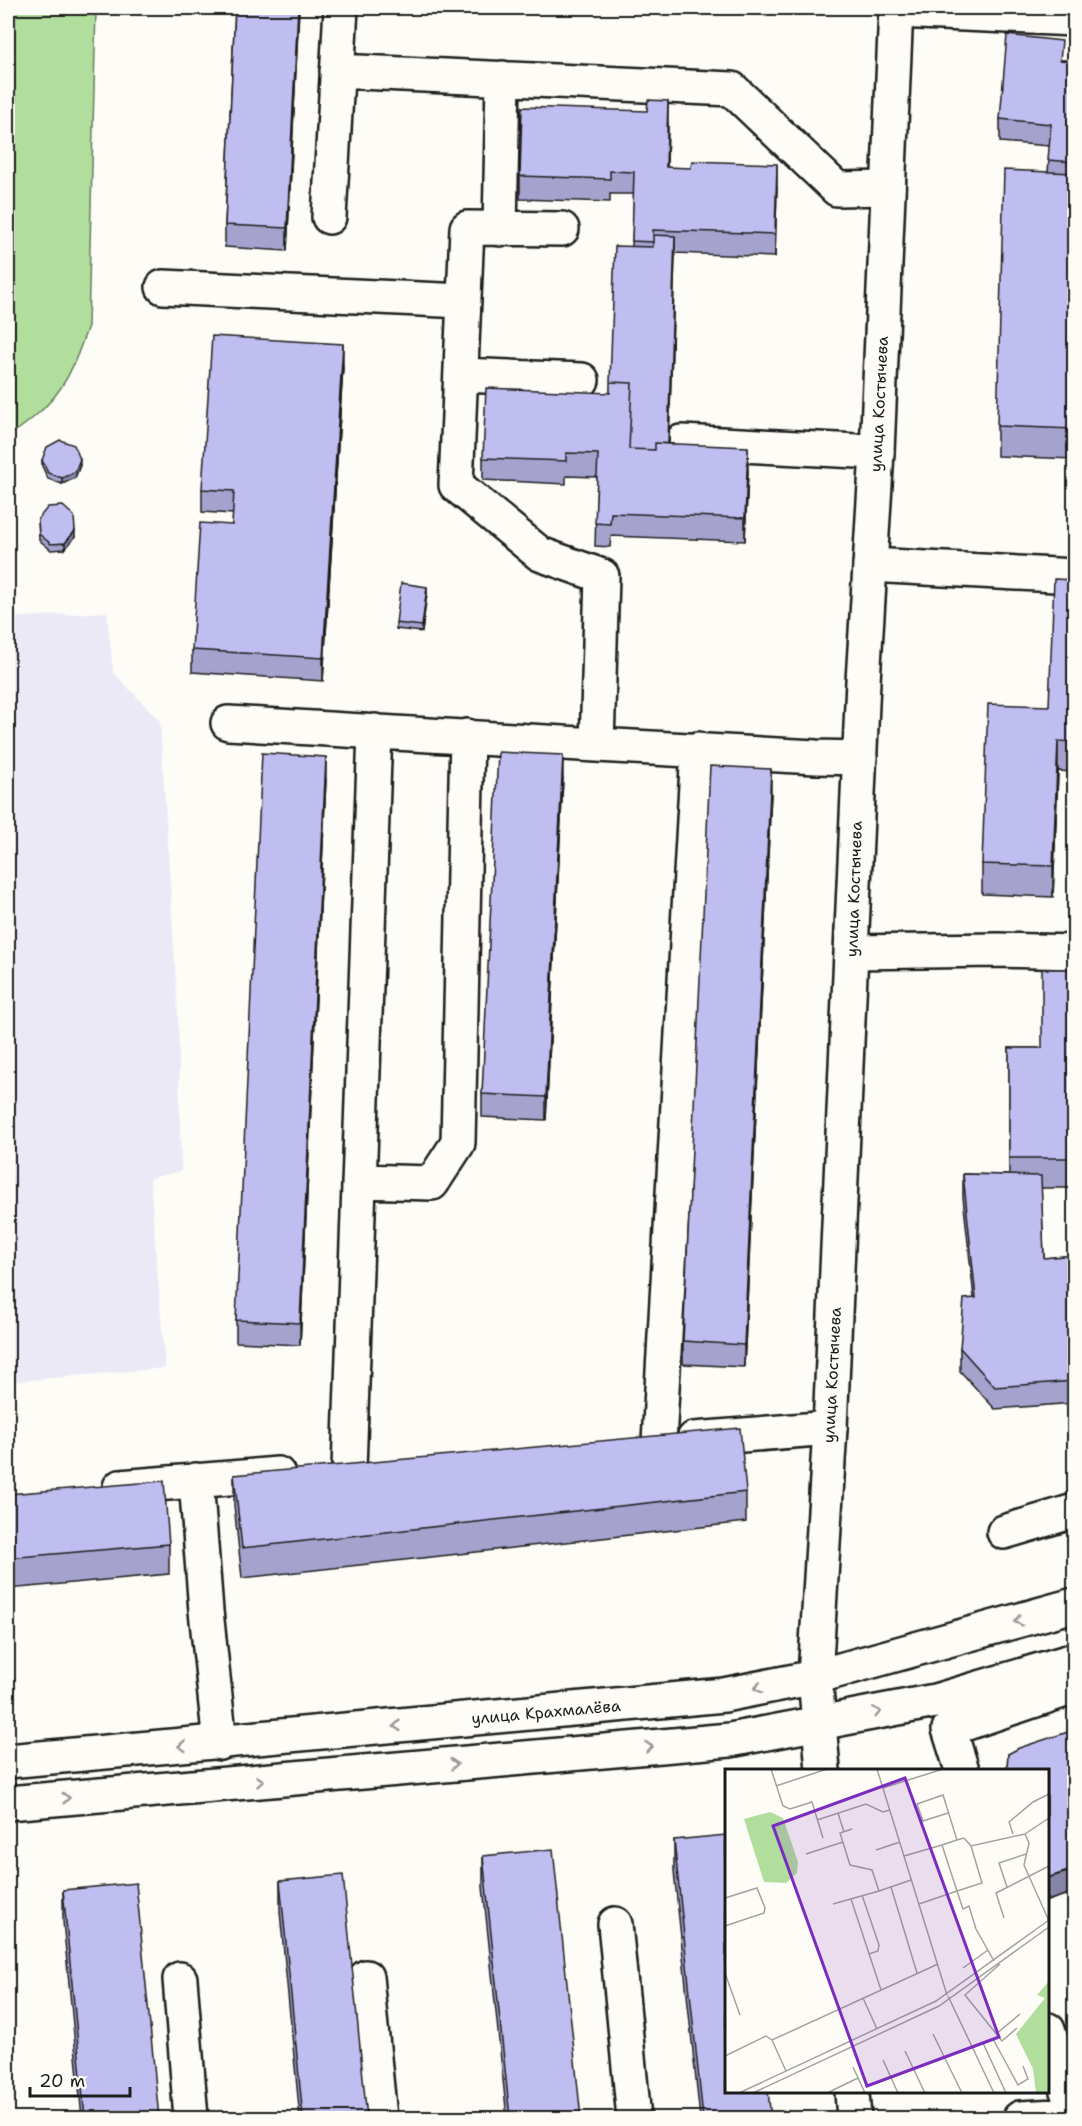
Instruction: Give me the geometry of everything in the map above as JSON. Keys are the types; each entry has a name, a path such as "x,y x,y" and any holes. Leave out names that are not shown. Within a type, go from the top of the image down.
{"main road":[{"path":"328,217 341,8"},
{"path":"896,9 1074,19"},
{"name":"улица Костычева","path":"823,1769 815,1677 830,1428 896,9"},
{"path":"337,71 732,88 837,189 888,188"},
{"path":"500,229 503,78"},
{"path":"562,229 467,228 456,485 540,554 602,576 597,744"},
{"path":"163,287 464,301"},
{"path":"461,375 582,380"},
{"path":"681,442 877,452"},
{"path":"870,565 1074,576"},
{"path":"228,723 860,758"},
{"path":"90,1490 361,1468 359,1181 375,731"},
{"path":"359,1181 432,1183 458,1143 467,736"},
{"path":"698,749 647,1443 830,1428"},
{"path":"852,952 998,950 1074,952"},
{"path":"196,1480 206,1611 220,1743"},
{"path":"1004,1532 1074,1511"},
{"name":"улица Крахмалёва","path":"8,1761 724,1695 815,1677 1074,1605"},
{"path":"8,1803 730,1740 935,1701 1074,1660"},
{"path":"962,1769 949,1729 1074,1687"},
{"path":"615,1924 634,2118"},
{"path":"366,1977 380,2118"},
{"path":"180,1979 191,2118"},
{"path":"1020,2118 1030,2118 1072,2100 1049,2036"},
{"path":"852,2093 854,2118"}],"shaded area":[{"path":"107,612 113,672 160,721 178,1013 181,1171 150,1178 165,1368 8,1382 8,618"}],"green space":[{"path":"8,8 96,8 88,326 74,364 62,387 45,407 19,429 8,435"}],"building":[{"path":"235,8 298,8 287,228 225,225"},
{"path":"1007,35 1062,41 1060,60 1074,61 1074,162 1048,160 1051,124 1000,119"},
{"path":"648,100 668,101 666,167 691,168 692,161 777,164 775,234 653,230 653,242 632,241 634,172 610,171 610,179 520,176 522,107 647,111"},
{"path":"1004,170 1074,173 1070,353 1074,353 1074,429 997,426"},
{"path":"653,235 675,236 668,444 655,443 655,450 629,449 632,383 610,382 615,246 653,247"},
{"path":"212,336 343,344 323,658 192,650 200,523 232,525 234,491 202,489"},
{"path":"610,382 632,383 629,449 655,450 655,443 748,447 745,518 611,513 610,524 595,523 598,454 566,453 566,461 483,458 486,388 610,393"},
{"path":"60,440 74,445 80,459 75,472 62,478 48,473 42,460 47,447"},
{"path":"63,506 74,516 75,531 65,543 51,544 39,534 38,519 48,507"},
{"path":"1054,579 1074,580 1074,742 1058,741 1053,866 982,864 988,704 1049,706"},
{"path":"401,583 427,587 422,626 396,623"},
{"path":"498,752 563,755 546,1097 482,1094"},
{"path":"262,753 326,757 300,1323 236,1320"},
{"path":"710,766 771,769 744,1345 683,1341"},
{"path":"1042,969 1074,969 1074,1158 1009,1158 1009,1048 1042,1048"},
{"path":"963,1174 1041,1176 1044,1258 1074,1255 1074,1381 995,1387 960,1348 964,1299 976,1298"},
{"path":"740,1428 746,1492 242,1548 234,1475"},
{"path":"164,1481 169,1544 8,1558 8,1494"},
{"path":"1074,1730 1074,1868 1049,1877 1049,1769 1008,1769 1008,1754 1019,1748"},
{"path":"725,1835 725,2093 768,2093 771,2118 703,2118 674,1840"},
{"path":"553,1849 581,2118 510,2118 483,1856"},
{"path":"343,1875 367,2118 303,2118 280,1881"},
{"path":"136,1883 159,2118 85,2118 63,1890"}]}
